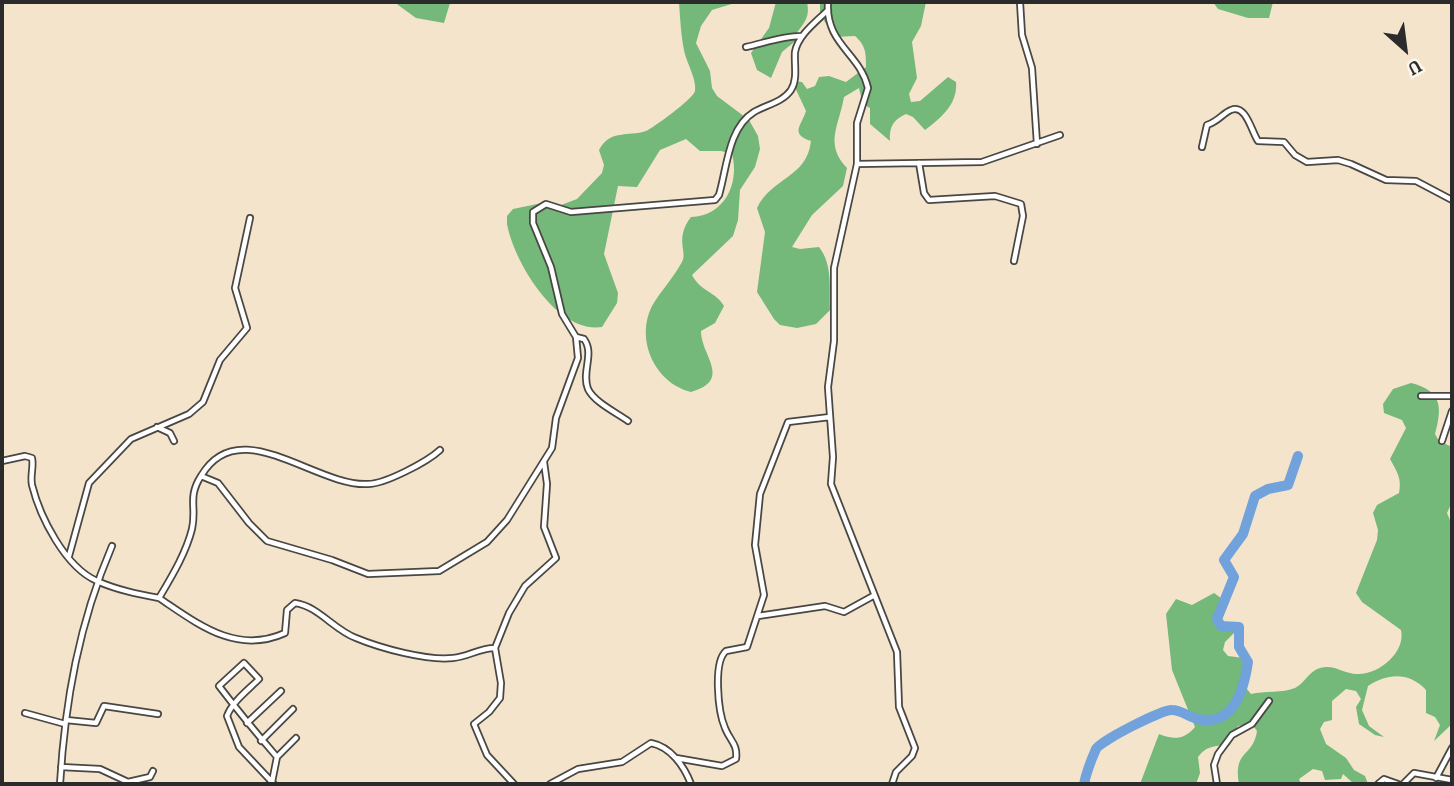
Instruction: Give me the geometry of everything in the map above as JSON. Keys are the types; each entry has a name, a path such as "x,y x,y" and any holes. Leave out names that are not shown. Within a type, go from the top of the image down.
{"street":[{"path":"828,2 833,34 867,83 867,92 857,123 857,163 834,268 834,341 828,387 834,496 897,652 899,708 915,748 912,756 896,772 892,784"},
{"path":"1020,2 1022,35 1032,68 1037,144"},
{"path":"201,477 218,483 249,523 267,541 332,559 362,573 380,575 439,571 466,556 499,531 544,463 552,448 556,418 575,371 579,352 576,337 562,314 551,267 533,223 533,212 546,204 570,212 716,200 740,125 754,113 786,96 792,89 796,51 802,36 828,9"},
{"path":"746,47 771,43 787,36 802,36"},
{"path":"1202,147 1207,125 1218,122 1229,110 1236,109 1245,114 1258,141 1284,142 1295,155 1307,162 1338,160 1386,180 1416,181 1452,200"},
{"path":"857,163 982,162 1060,135"},
{"path":"919,163 924,193 929,200 987,196 1021,204 1023,216 1014,261"},
{"path":"69,557 89,483 123,444 156,426 189,414 203,402 220,359 247,327 235,288 250,218"},
{"path":"576,337 584,338 589,348 586,378 590,392 628,421"},
{"path":"1421,396 1452,396"},
{"path":"1442,441 1452,411"},
{"path":"676,758 715,766 727,766 735,760 736,744 723,720 719,659 729,649 747,647 758,616 764,589 755,545 759,500 788,422 795,419 830,417"},
{"path":"156,426 170,433 174,441"},
{"path":"159,598 188,540 193,519 192,494 201,477 219,456 244,449 337,479 369,484 395,475 440,450"},
{"path":"2,461 28,456 32,458 31,478 34,493 54,536 81,571 97,582 159,598 219,636 234,640 264,639 285,633 287,610 295,603 309,608 358,639 428,657 458,658 477,650 495,648"},
{"path":"514,784 488,755 474,725 500,698 502,682 495,648 509,613 525,586 556,558 544,527 547,484 544,463"},
{"path":"60,784 66,722 85,617 112,546"},
{"path":"758,616 825,606 844,612 873,596"},
{"path":"272,784 247,757 233,736 227,712 233,705 259,679 244,663 219,686 233,705 261,741 277,757"},
{"path":"247,723 281,691"},
{"path":"1217,784 1214,765 1218,754 1233,735 1252,724 1269,701"},
{"path":"25,713 66,722 96,723 104,706 158,714"},
{"path":"261,741 293,709"},
{"path":"272,784 277,757 296,738"},
{"path":"550,784 579,769 622,762 649,743 662,747 676,758 691,784"},
{"path":"1436,779 1452,748"},
{"path":"61,767 100,769 128,782 150,777 153,771"},
{"path":"1378,784 1384,779 1401,784 1414,773 1452,780"}],"green space":[{"path":"394,2 450,3 444,23 416,18"},
{"path":"679,2 738,2 712,10 701,26 696,43 710,71 712,88 717,96 749,120 758,136 760,149 755,167 740,190 738,220 733,236 692,275 699,285 724,306 715,323 701,331 713,374 703,387 691,392 667,380 658,370 647,346 647,319 652,306 682,262 683,232 691,217 712,211 721,205 727,196 734,176 732,154 700,151 686,139 660,150 637,187 618,186 604,254 618,293 617,303 602,327 585,326 554,308 528,275 511,240 507,224 507,216 513,209 542,203 561,205 577,199 602,173 604,165 599,150 603,143 614,136 646,131 693,95 695,86 684,50"},
{"path":"776,2 807,2 808,12 796,34 799,38 782,52 771,78 757,70 751,53 769,28"},
{"path":"820,2 926,2 921,26 912,42 917,78 909,94 911,102 920,101 948,77 956,82 956,90 947,110 925,130 913,117 906,114 893,125 890,141 870,124 870,108 863,104 859,88 844,97 835,134 836,151 847,168 843,186 812,215 792,247 819,247 826,261 829,277 830,310 816,324 797,328 780,325 757,292 765,232 757,208 771,190 803,163 808,153 811,141 799,132 806,111 792,81 802,82 807,89 815,86 819,77 829,76 846,82 866,67 861,43 855,36 834,37 820,14"},
{"path":"1213,2 1273,2 1269,18 1248,18 1218,9"},
{"path":"1411,383 1422,386 1435,396 1439,416 1435,434 1439,441 1452,447 1452,502 1447,513 1452,525 1452,724 1434,741 1440,725 1435,717 1426,713 1426,690 1405,677 1391,677 1368,686 1362,710 1369,726 1384,737 1375,735 1359,724 1356,707 1361,699 1356,691 1346,689 1332,701 1332,720 1324,722 1320,729 1326,744 1346,758 1354,770 1365,776 1368,784 1354,784 1343,774 1341,779 1325,780 1322,771 1313,769 1299,779 1301,784 1239,784 1241,759 1252,746 1257,731 1252,724 1238,726 1230,745 1212,747 1201,753 1198,757 1200,773 1196,784 1140,784 1159,734 1179,738 1195,727 1172,670 1166,614 1176,599 1192,605 1214,593 1221,598 1216,614 1220,630 1237,630 1225,642 1223,650 1228,656 1244,658 1241,682 1251,694 1295,688 1320,668 1330,667 1352,674 1374,671 1395,654 1401,630 1362,602 1356,593 1377,540 1378,530 1373,513 1377,505 1399,493 1400,488 1398,475 1390,459 1406,428 1402,420 1384,413 1383,404 1393,389"}],"waterway":[{"path":"1084,784 1096,749 1119,733 1166,711 1179,711 1198,719 1210,720 1229,712 1235,704 1244,683 1248,662 1239,647 1239,627 1221,626 1217,619 1234,577 1224,560 1243,534 1255,496 1268,489 1288,485 1298,456"}]}
